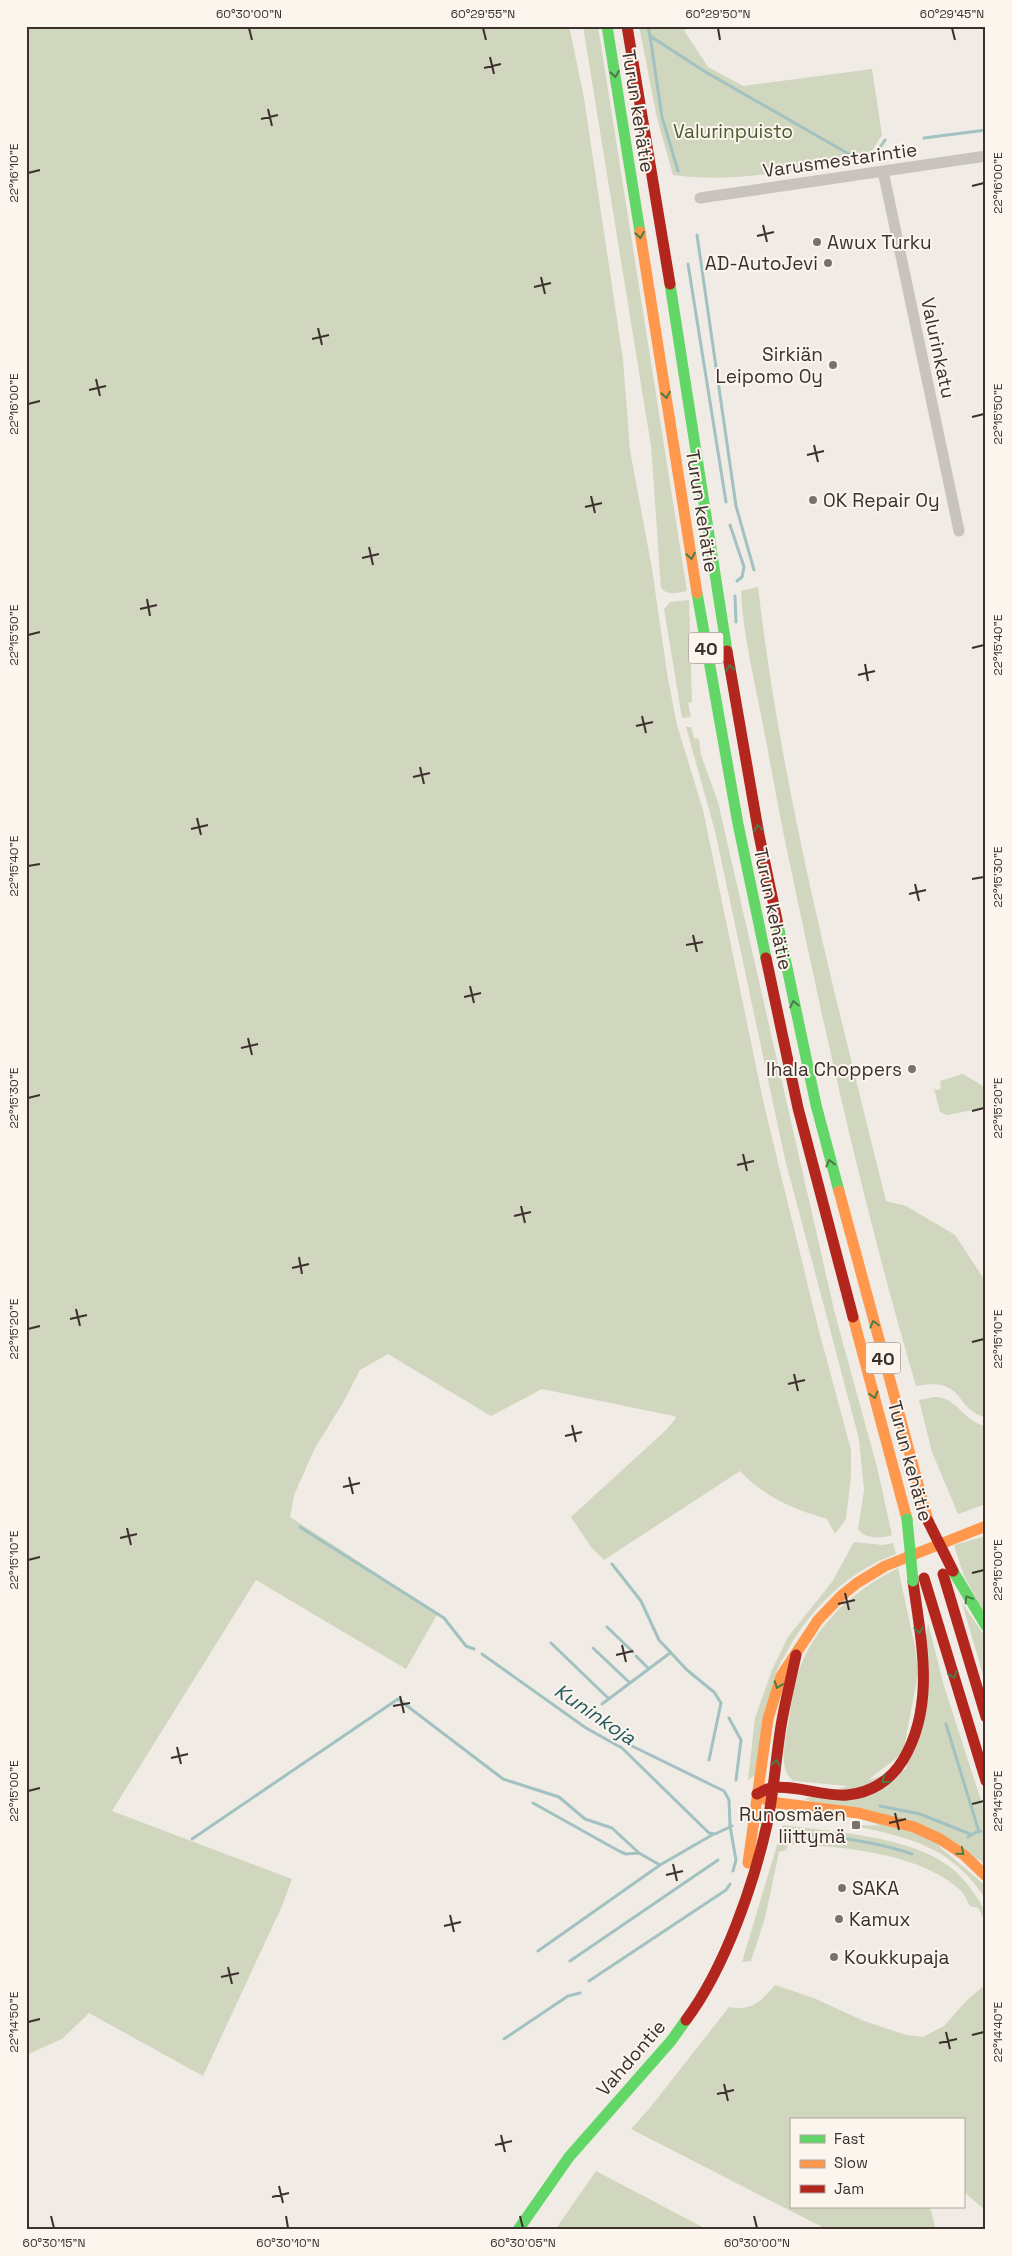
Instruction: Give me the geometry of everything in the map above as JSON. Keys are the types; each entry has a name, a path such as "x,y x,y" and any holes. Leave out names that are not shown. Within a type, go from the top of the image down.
{"main road":[{"name":"Turun kehätie","path":"607,26 701,616 738,824 798,1108 906,1515 918,1580"},
{"name":"Turun kehätie","path":"627,26 677,326 715,580 759,835 816,1105 928,1521 948,1573"},
{"name":"Vahdontie","path":"744,1895 757,1794 773,1698 781,1676 827,1610 858,1583 884,1566 982,1529"},
{"path":"948,1573 986,1626"},
{"path":"948,1573 986,1717"},
{"path":"918,1580 986,1782"},
{"path":"757,1794 773,1787 838,1795 855,1794 886,1781 903,1762 916,1737 923,1702 918,1580"},
{"name":"Vahdontie","path":"518,2230 569,2157 640,2078 697,2006 720,1962 732,1936 759,1854 773,1787 781,1725 796,1655"},
{"path":"757,1794 770,1802 890,1819 920,1827 950,1842 978,1866 986,1876"}],"street":[{"name":"Varusmestarintie","path":"700,198 986,156"},
{"name":"Valurinkatu","path":"883,171 959,531"}],"green space":[{"path":"26,26 569,26 584,98 623,360 630,450 652,569 668,679 677,725 703,810 764,1105 818,1327 851,1450 851,1476 846,1519 835,1534 827,1519 803,1511 769,1495 740,1471 604,1560 591,1547 571,1517 666,1430 676,1418 674,1416 542,1389 491,1416 388,1354 360,1370 344,1401 315,1448 294,1495 290,1517 438,1613 406,1669 256,1580 112,1811 292,1879 282,1906 203,2076 89,2013 62,2039 26,2055"},
{"path":"583,26 598,26 687,591 680,593 670,593 661,588 651,446"},
{"name":"Valurinpuisto","path":"639,26 684,26 685,32 708,67 743,86 872,69 882,135 867,159 746,176 721,178 673,175 657,118"},
{"path":"758,587 768,665 781,742 812,896 886,1201 906,1206 955,1235 986,1282 986,1417 968,1408 958,1395 944,1386 932,1384 916,1386 880,1258 848,1129 819,999 783,832 749,656 741,591"},
{"path":"689,600 692,702 688,703 691,717 682,718 664,609 670,602"},
{"path":"686,727 691,727 694,738 699,739 701,755 718,802 835,1314 877,1467 892,1535 869,1536 858,1529 864,1490 859,1439 785,1159 715,831"},
{"path":"963,1074 986,1088 986,1105 983,1108 947,1115 940,1112 934,1088 936,1090 941,1089 940,1081"},
{"path":"934,1397 949,1401 972,1420 986,1426 986,1504 958,1514 932,1452 919,1400"},
{"path":"986,1536 986,1617 964,1576 954,1545"},
{"path":"854,1542 883,1545 893,1543 896,1554 878,1561 846,1581 819,1607 796,1637 776,1673 755,1775 748,1780 755,1718 772,1670 788,1637 832,1582"},
{"path":"898,1568 915,1647 918,1674 903,1753 859,1787 793,1781 786,1770 784,1757 792,1696 801,1665 820,1631 833,1615 864,1589"},
{"path":"962,1603 986,1638 986,1685"},
{"path":"928,1623 944,1686 986,1816 986,1867 980,1860 804,1799 906,1769"},
{"path":"783,1825 870,1837 914,1848 933,1857 953,1869 969,1886 982,1905 986,1923 978,1908 970,1906 960,1890 944,1877 924,1867 878,1854 855,1850 788,1844 786,1850 779,1852 765,1918 751,1961 742,1962"},
{"path":"858,1825 892,1826 928,1837 986,1886 986,1900 961,1869 932,1849 898,1836 859,1827"},
{"path":"986,1984 986,2211 964,2192 964,2118 790,2118 790,2208 930,2208 936,2230 828,2230 631,2129 649,2109 729,2007 744,2008 755,2004 775,1985 816,1999 864,2021 906,2035 923,2037 944,2026 967,2000"},
{"path":"596,2171 708,2230 555,2230"}],"waterway":[{"path":"648,26 650,36"},
{"path":"678,171 662,117 650,36 704,71 854,157 876,153 885,140"},
{"path":"924,138 986,130"},
{"path":"697,235 736,506 754,570"},
{"path":"688,264 726,502"},
{"path":"730,525 744,567 742,577 737,581"},
{"path":"735,596 736,622"},
{"name":"Kuninkoja","path":"300,1527 444,1618 466,1646 474,1649"},
{"path":"612,1564 641,1601 659,1640 687,1670 714,1692 721,1703 709,1760"},
{"path":"607,1627 633,1652"},
{"path":"551,1643 608,1698"},
{"path":"593,1648 630,1683"},
{"path":"602,1704 670,1653"},
{"name":"Kuninkoja","path":"482,1654 586,1728 622,1748 709,1833 715,1834 732,1826"},
{"path":"636,1656 649,1669"},
{"path":"192,1839 398,1699 503,1779 559,1797 585,1819 612,1828 639,1853 660,1865"},
{"path":"729,1718 741,1740 736,1780"},
{"path":"946,1724 979,1832"},
{"path":"632,1746 724,1791 729,1800"},
{"path":"729,1800 730,1826 736,1860 733,1871"},
{"path":"533,1803 619,1851 626,1854 639,1853"},
{"path":"880,1806 920,1814 970,1834"},
{"name":"Kuninkoja","path":"968,1837 981,1831"},
{"name":"Kuninkoja","path":"788,1832 867,1842 912,1854"},
{"path":"538,1951 660,1865 712,1835"},
{"path":"570,1961 718,1860"},
{"path":"589,1981 726,1890 730,1884"},
{"path":"504,2039 568,1996 580,1993"}],"traffic: fast":[{"path":"607,26 640,232"},
{"path":"670,284 727,651"},
{"path":"697,593 738,824 766,958"},
{"path":"778,925 816,1105 839,1191"},
{"path":"907,1519 913,1581"},
{"path":"953,1571 986,1626"},
{"path":"518,2230 569,2157 671,2041 686,2020"}],"traffic: slow":[{"path":"640,232 697,593"},
{"path":"839,1191 928,1521"},
{"path":"853,1317 907,1519"},
{"path":"748,1863 768,1719 781,1676 818,1620 841,1596 857,1583 885,1566 986,1526"},
{"path":"757,1794 770,1802 858,1813 914,1827 940,1839 964,1855 986,1876"}],"traffic: jam":[{"path":"627,26 670,284"},
{"path":"727,651 759,835 778,925"},
{"path":"766,958 798,1108 853,1317"},
{"path":"928,1521 953,1571"},
{"path":"943,1574 986,1717"},
{"path":"924,1578 986,1781"},
{"path":"757,1794 769,1788 779,1787 838,1795 856,1794 872,1788 893,1774 903,1760 913,1739 920,1717 923,1695 922,1650 913,1581"},
{"path":"686,2020 700,1999 725,1951 755,1871 768,1820 781,1726 796,1655"}],"place":[{"name":"Awux Turku","path":"817,242"},
{"name":"AD-AutoJevi","path":"828,263"},
{"name":"Sirkiän Leipomo Oy","path":"833,365"},
{"name":"OK Repair Oy","path":"813,500"},
{"name":"Ihala Choppers","path":"912,1069"},
{"name":"Runosmäen liittymä","path":"856,1825"},
{"name":"SAKA","path":"842,1888"},
{"name":"Kamux","path":"839,1919"},
{"name":"Koukkupaja","path":"834,1957"}]}
